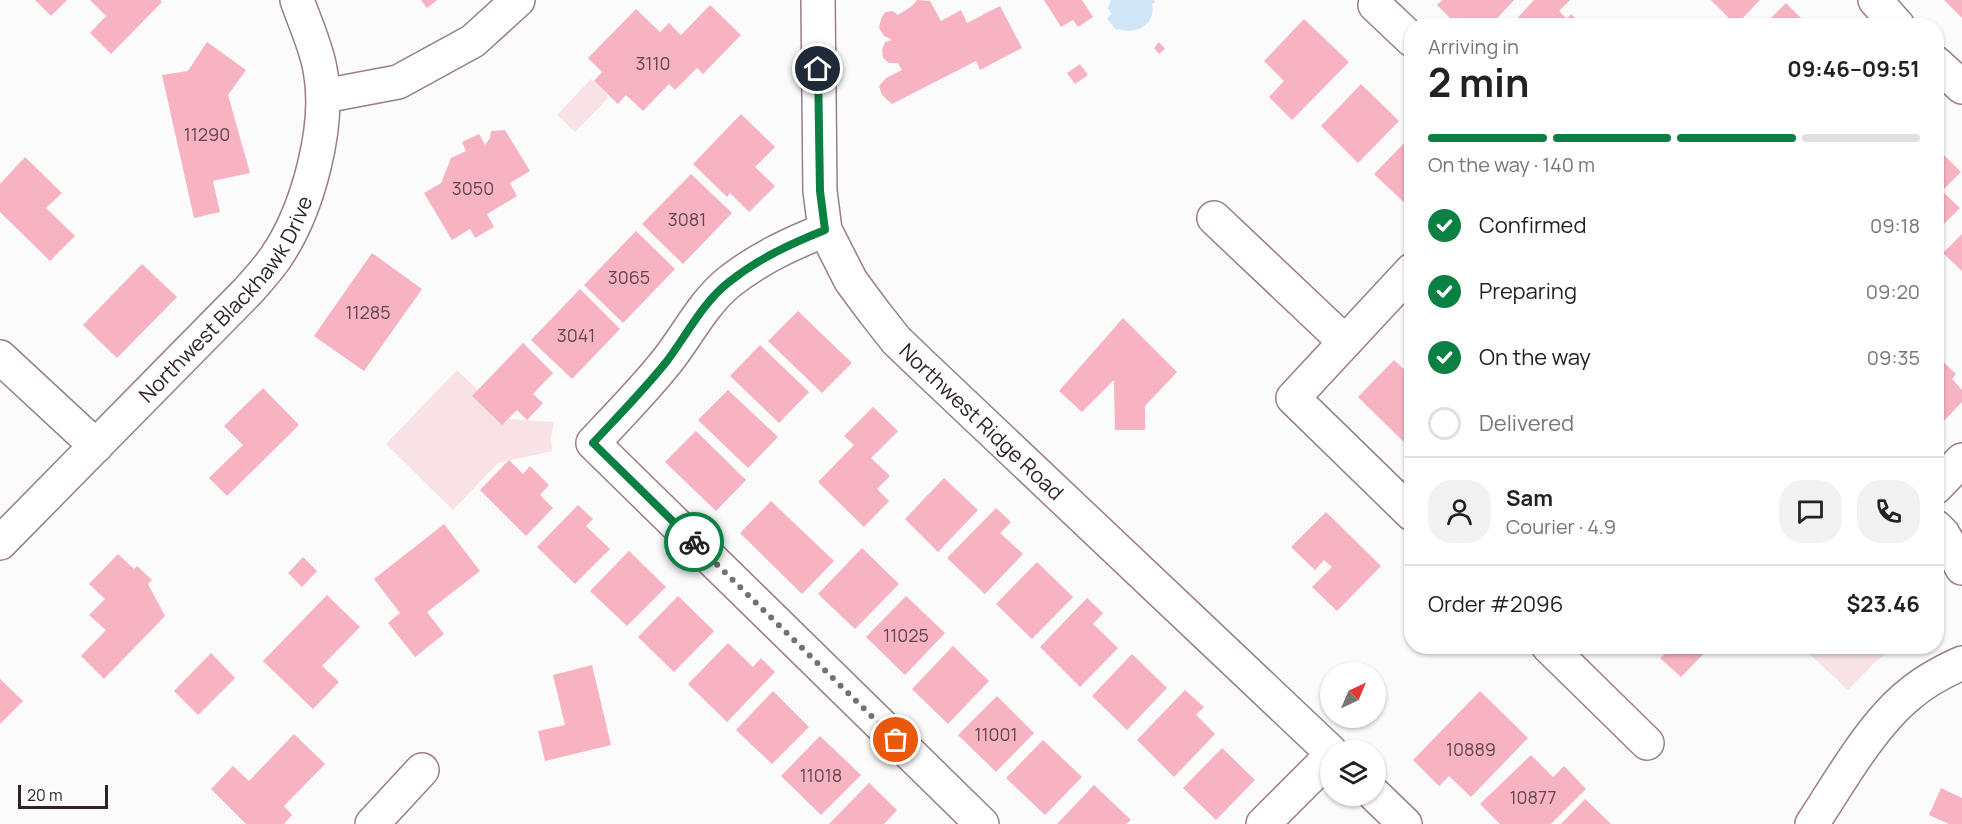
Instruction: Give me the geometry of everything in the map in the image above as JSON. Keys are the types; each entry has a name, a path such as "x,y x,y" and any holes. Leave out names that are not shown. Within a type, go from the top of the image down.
{"street":[{"name":"Northwest Blackhawk Drive","path":"0,543 248,292 277,257 311,179 319,142 324,96 320,68 297,0"},
{"path":"324,96 398,82 473,41 518,0"},
{"name":"Northwest Ridge Road","path":"818,0 820,191 825,230 851,281 896,340 1320,742"},
{"path":"1875,0 1891,18"},
{"path":"1375,5 1404,32"},
{"path":"1944,70 1962,87"},
{"path":"1214,218 1345,342"},
{"path":"825,230 761,259 726,284 696,318 667,361 593,443 964,818"},
{"path":"1404,279 1293,398 1404,506"},
{"path":"0,357 96,446"},
{"path":"1944,479 1962,460"},
{"path":"1944,536 1962,568"},
{"path":"1556,654 1647,743"},
{"path":"1812,824 1881,723 1919,687 1962,663"},
{"path":"1263,824 1320,767"},
{"path":"372,824 422,770"},
{"path":"1386,806 1405,824"}],"shaded area":[{"path":"591,79 609,97 575,132 557,115"},
{"path":"457,370 508,419 554,422 551,437 552,451 498,463 453,510 386,444"},
{"path":"1809,654 1886,654 1848,690"}],"water":[{"path":"1111,0 1154,0 1155,2 1152,4 1151,18 1148,23 1138,29 1125,31 1116,30 1107,18 1112,14 1108,9"}],"building":[{"path":"35,0 67,0 51,16"},
{"path":"90,0 160,0 162,2 111,54 90,33 106,16"},
{"path":"421,0 437,0 427,8"},
{"path":"917,0 930,1 941,21 961,10 967,23 1000,6 1022,48 980,70 976,61 892,104 882,95 879,86 886,78 902,70 898,63 889,63 883,58 882,50 885,42 892,40 884,36 879,28 881,19 885,12 893,11 898,15"},
{"path":"1044,0 1082,0 1093,17 1078,27 1073,20 1061,27"},
{"path":"1442,0 1514,0 1497,18 1450,18 1437,5"},
{"path":"1534,0 1570,0 1559,11 1566,18 1517,18"},
{"path":"1711,0 1760,0 1743,18 1729,18"},
{"path":"1944,0 1962,0 1962,18"},
{"path":"1786,3 1801,18 1771,18"},
{"path":"710,5 741,35 703,74 697,68 675,90 669,84 643,111 626,95 618,104 594,81 602,72 588,58 636,9 660,32 669,23 681,35"},
{"path":"1304,19 1349,62 1292,120 1269,97 1284,81 1264,61"},
{"path":"207,42 246,70 228,95 250,173 213,181 220,212 194,218 162,75 188,71"},
{"path":"1159,42 1165,49 1159,54 1154,48"},
{"path":"1080,64 1088,75 1075,84 1067,73"},
{"path":"1361,84 1399,121 1358,163 1321,126"},
{"path":"741,114 775,147 755,167 775,186 749,212 730,193 727,197 693,164"},
{"path":"505,130 530,171 510,183 517,196 487,214 494,227 475,238 470,229 452,240 424,193 441,183 451,158 466,151 462,142 479,134 485,145 490,138 491,131"},
{"path":"1404,143 1404,202 1374,174"},
{"path":"1944,155 1961,172 1944,189"},
{"path":"25,157 62,193 46,208 75,236 50,261 0,212 0,184"},
{"path":"691,174 732,213 683,264 642,224"},
{"path":"1944,193 1960,208 1944,224"},
{"path":"636,231 675,269 623,323 584,285"},
{"path":"1962,234 1962,271 1944,254"},
{"path":"372,253 422,289 364,371 314,336"},
{"path":"142,264 177,297 117,358 83,325"},
{"path":"580,289 620,329 572,379 531,340"},
{"path":"798,311 852,363 822,393 768,341"},
{"path":"1123,318 1177,372 1145,406 1145,430 1115,430 1114,380 1082,412 1059,391"},
{"path":"523,343 553,373 533,394 543,403 527,420 517,410 502,425 472,396"},
{"path":"760,345 809,392 779,423 730,376"},
{"path":"1394,360 1404,369 1404,442 1358,397"},
{"path":"1944,363 1956,374 1952,379 1962,390 1962,402 1944,421"},
{"path":"263,388 299,425 227,496 209,478 243,445 224,426"},
{"path":"728,390 778,437 748,468 698,420"},
{"path":"873,407 898,431 871,458 890,476 877,489 889,501 864,527 818,482 854,445 844,436"},
{"path":"696,431 746,480 716,511 665,462"},
{"path":"509,460 523,474 530,466 549,485 540,495 553,508 526,536 480,490"},
{"path":"944,478 978,510 938,552 905,519"},
{"path":"771,501 834,561 802,594 740,533"},
{"path":"578,505 593,519 586,526 610,549 575,584 537,547"},
{"path":"996,508 1011,522 1000,533 1023,554 985,594 947,558"},
{"path":"1326,512 1381,566 1337,611 1312,587 1332,567 1324,560 1315,570 1291,547"},
{"path":"444,524 480,571 427,612 444,634 415,657 388,623 400,613 374,579"},
{"path":"862,548 899,584 855,629 818,594"},
{"path":"629,551 666,587 627,626 590,591"},
{"path":"118,554 134,569 137,566 152,580 148,584 165,616 104,679 81,656 106,630 89,615 105,599 89,584"},
{"path":"303,557 317,571 302,587 288,573"},
{"path":"1037,562 1073,597 1032,639 996,604"},
{"path":"327,595 360,627 322,666 339,682 313,709 263,661"},
{"path":"678,596 714,631 674,672 638,637"},
{"path":"906,596 945,633 905,675 866,637"},
{"path":"1087,598 1103,613 1093,624 1118,648 1080,687 1040,647"},
{"path":"728,643 753,667 761,658 775,672 727,722 688,684"},
{"path":"953,646 989,681 948,724 912,689"},
{"path":"211,653 235,678 198,715 174,691"},
{"path":"1132,654 1167,688 1127,730 1092,696"},
{"path":"1665,654 1703,654 1681,677 1660,658"},
{"path":"592,665 611,745 545,761 538,731 565,725 553,675"},
{"path":"0,679 23,701 0,724"},
{"path":"1185,690 1204,707 1196,715 1215,734 1174,777 1137,740"},
{"path":"773,691 809,727 772,764 736,730"},
{"path":"1480,691 1528,738 1471,797 1449,776 1439,786 1413,760"},
{"path":"997,696 1034,733 996,772 958,735"},
{"path":"294,734 325,764 284,806 292,815 284,824 246,824 211,789 233,766 249,781"},
{"path":"820,736 861,775 821,815 781,776"},
{"path":"1043,740 1082,777 1045,815 1006,778"},
{"path":"1222,748 1255,780 1216,820 1183,788"},
{"path":"1531,755 1553,777 1564,766 1586,789 1551,824 1500,824 1480,804"},
{"path":"869,783 897,810 884,824 829,824"},
{"path":"1094,785 1131,820 1126,824 1057,824"},
{"path":"1941,788 1962,798 1962,824 1949,824 1929,815"},
{"path":"1585,799 1611,824 1561,824"}],"way so far":[{"path":"694,542 896,740"}],"route":[{"path":"694,542 593,443 667,361 696,318 726,284 761,259 825,230 820,191 818,69"}]}
